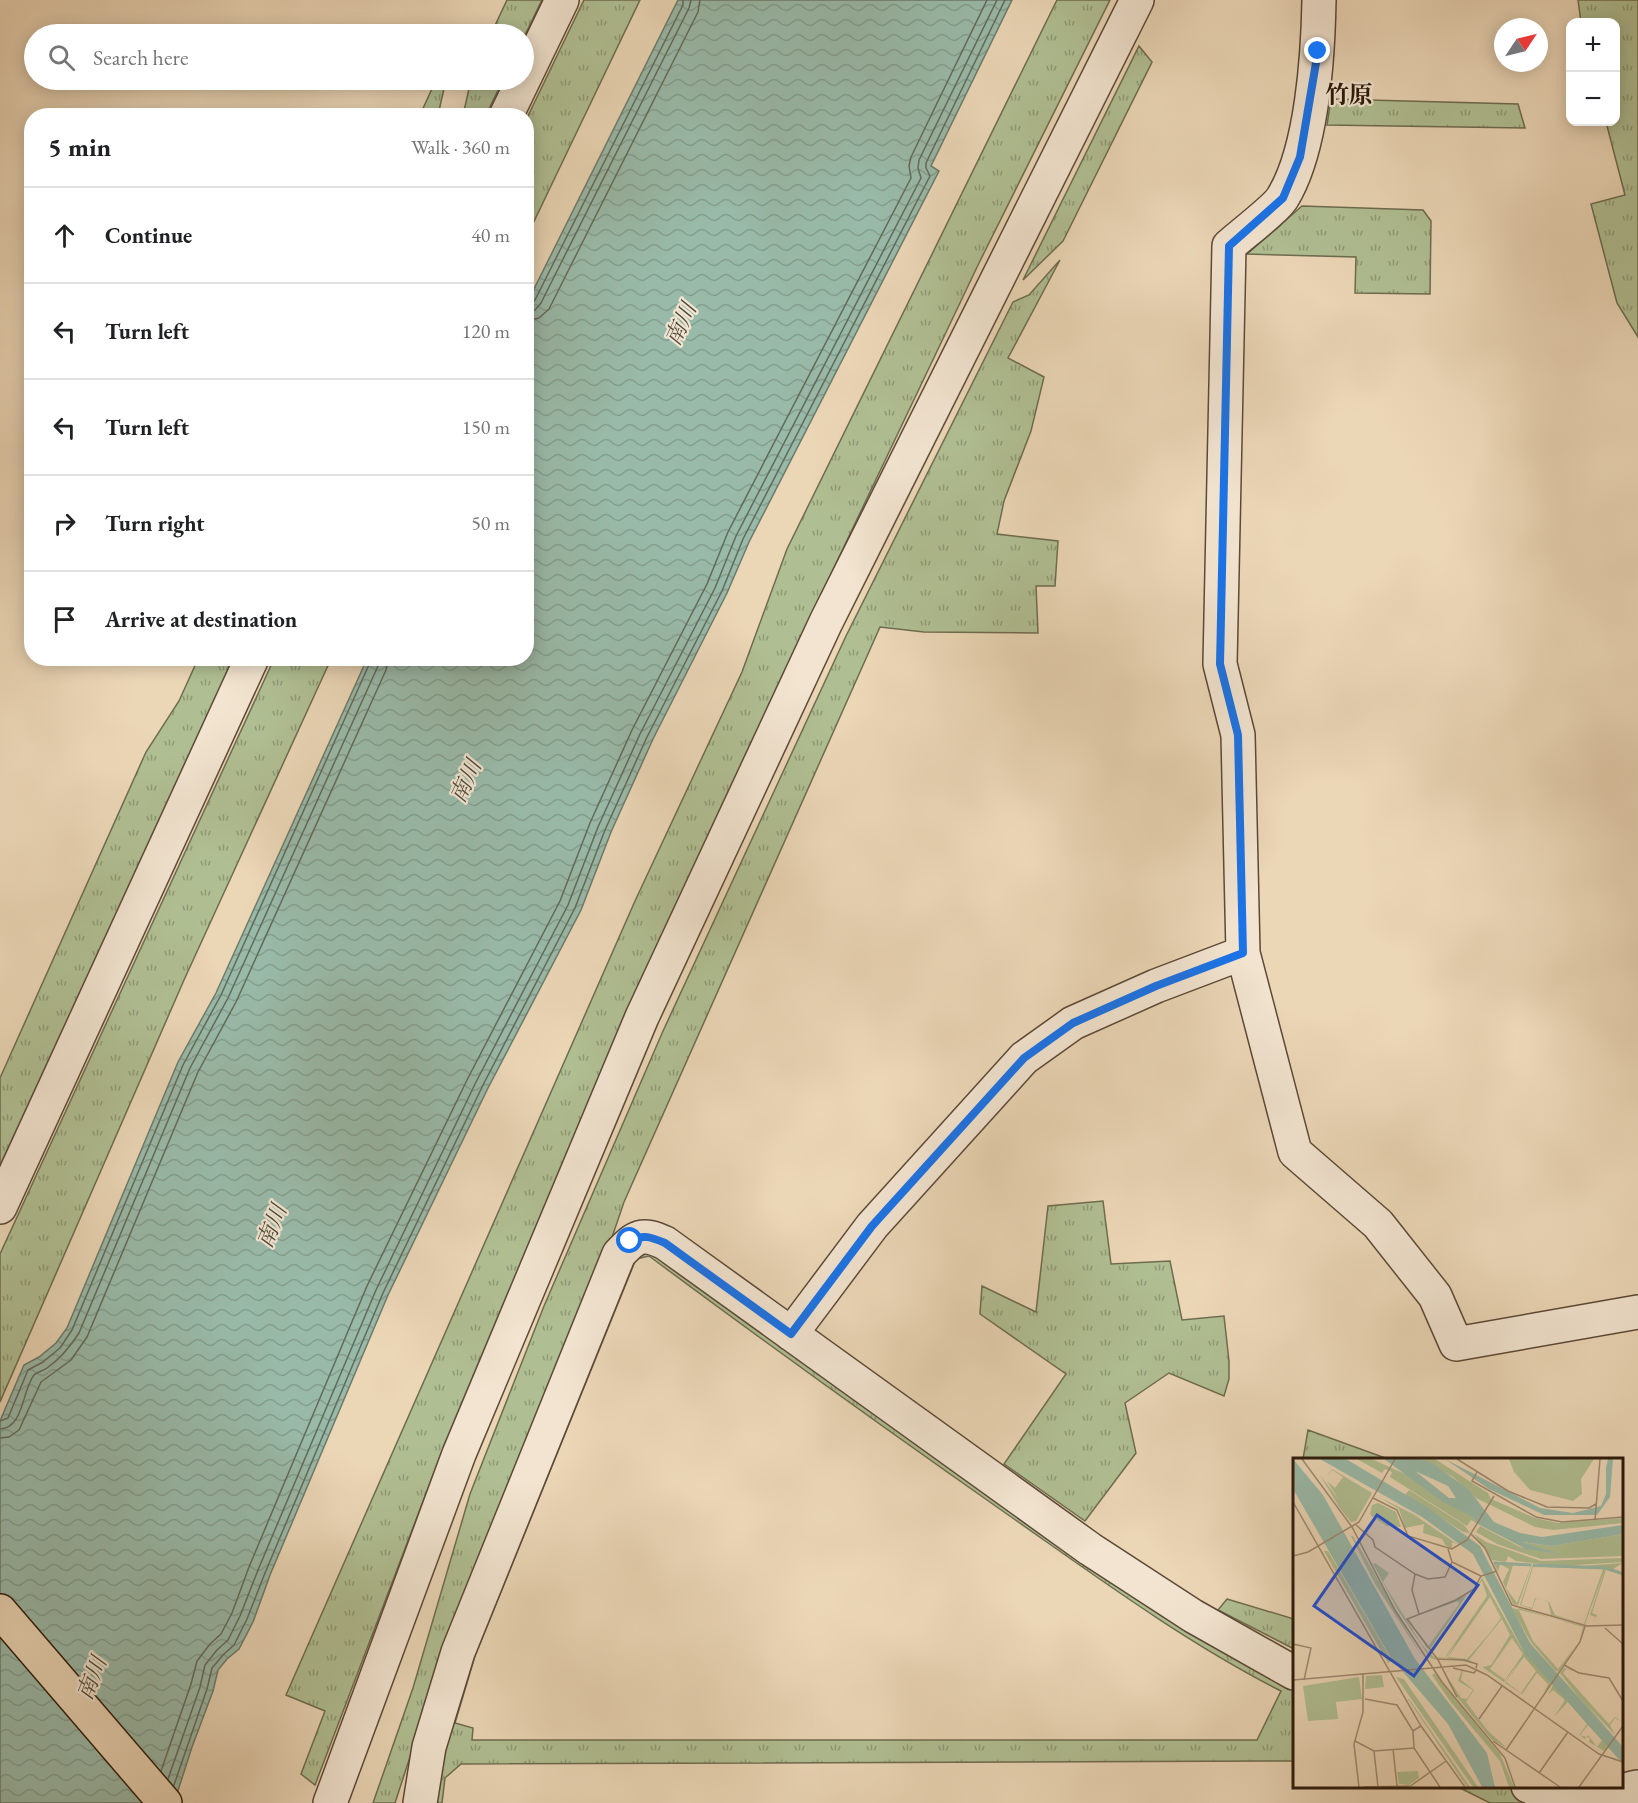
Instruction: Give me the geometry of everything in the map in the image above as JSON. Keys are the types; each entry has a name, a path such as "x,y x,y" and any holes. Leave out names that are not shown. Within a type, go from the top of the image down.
{"main road":[{"path":"0,1611 165,1803"}],"street":[{"path":"534,58 562,0"},
{"path":"330,1803 459,1454 642,1017 826,622 1137,0"},
{"path":"1319,0 1318,51 1300,157 1283,198 1229,246 1220,664 1238,735 1243,953 1295,1152 1378,1224 1435,1296 1456,1344 1638,1312"},
{"path":"510,108 519,90"},
{"path":"0,1207 248,666"},
{"path":"791,1334 872,1226 1024,1058 1073,1023 1156,986 1243,953"},
{"path":"420,1803 429,1747 458,1652 619,1254 630,1241 640,1236 650,1236 665,1243 1090,1549 1193,1616 1293,1672"},
{"path":"1532,1788 1542,1793 1576,1800 1638,1787"}],"green space":[{"path":"507,0 542,0 530,24 496,24"},
{"path":"584,0 640,0 534,221 534,108 532,108"},
{"path":"1057,0 1110,0 979,263 811,616 512,1286 443,1449 315,1785 301,1774 325,1711 286,1695 635,901 742,672 787,549"},
{"path":"1578,0 1638,0 1638,337 1617,303 1591,204 1625,195 1607,126 1620,126 1620,18 1580,18"},
{"path":"1139,46 1152,62 1063,241 1023,280"},
{"path":"431,90 444,90 440,108 423,108"},
{"path":"469,90 498,90 489,108 465,108"},
{"path":"1331,99 1518,104 1525,128 1327,125"},
{"path":"1302,206 1423,210 1431,221 1430,294 1355,293 1356,257 1247,254"},
{"path":"1060,260 1008,358 1044,377 1031,431 1004,501 997,534 1058,541 1055,586 1036,586 1038,633 924,632 880,627 624,1202 608,1249 447,1643 395,1803 373,1803 413,1688 470,1494 544,1306 663,1031 846,636 1013,302 1029,295"},
{"path":"195,666 232,666 0,1168 0,1078 146,752 179,701"},
{"path":"271,666 328,666 184,980 0,1402 0,1254"},
{"path":"1103,1201 1111,1264 1170,1261 1182,1320 1224,1316 1229,1379 1224,1396 1169,1373 1125,1403 1136,1453 1085,1521 1004,1464 1066,1374 980,1314 982,1286 1036,1312 1048,1206"},
{"path":"642,1247 1293,1683 1293,1761 461,1764 445,1778 442,1803 432,1803 468,1657 630,1254","holes":["649,1256 876,1422 1178,1632 1281,1691 1257,1740 472,1740 473,1728 455,1723 475,1656 636,1259"]},
{"path":"1308,1430 1385,1458 1303,1458"},
{"path":"1227,1599 1293,1619 1293,1648 1218,1610"},
{"path":"1460,1788 1512,1788 1549,1803 1490,1803"}],"water":[{"name":"南川","path":"678,0 1012,0 931,166 939,171 749,542 727,593 653,739 611,832 581,910 488,1088 388,1295 270,1575 253,1622 239,1649 218,1670 213,1691 174,1803 0,1803 0,1421 24,1365 39,1357 56,1343 67,1328 178,1062 216,993 364,666 534,666 534,289"}],"district":[{"name":"竹原","path":"1349,95"}],"route":[{"path":"630,1241 640,1236 650,1236 665,1243 791,1334 872,1226 1024,1058 1073,1023 1156,986 1243,953 1238,735 1220,664 1229,246 1283,198 1300,157 1318,51"}]}
